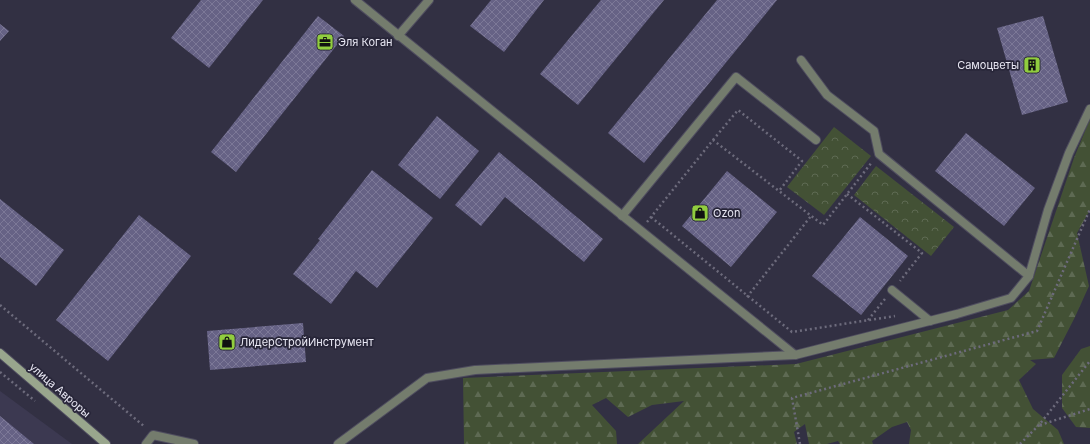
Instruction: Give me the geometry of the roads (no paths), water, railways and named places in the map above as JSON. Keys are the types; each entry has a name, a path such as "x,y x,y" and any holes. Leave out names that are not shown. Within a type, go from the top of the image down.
{"street":[{"path":"355,0 795,355"},
{"path":"398,36 429,0"},
{"path":"801,60 827,95 874,131 879,154 1029,276"},
{"path":"622,216 736,77 816,140"},
{"path":"338,444 427,378 475,370 795,355 930,321 1011,298 1029,276 1048,210 1069,153 1090,109"},
{"path":"892,290 930,321"},
{"name":"улица Авроры","path":"0,353 106,444"},
{"path":"146,444 153,434 194,444"}],"place":[{"name":"Эля Коган","path":"325,42"},
{"name":"Самоцветы","path":"1032,65"},
{"name":"Ozon","path":"700,213"},
{"name":"ЛидерСтройИнструмент","path":"227,342"}]}
